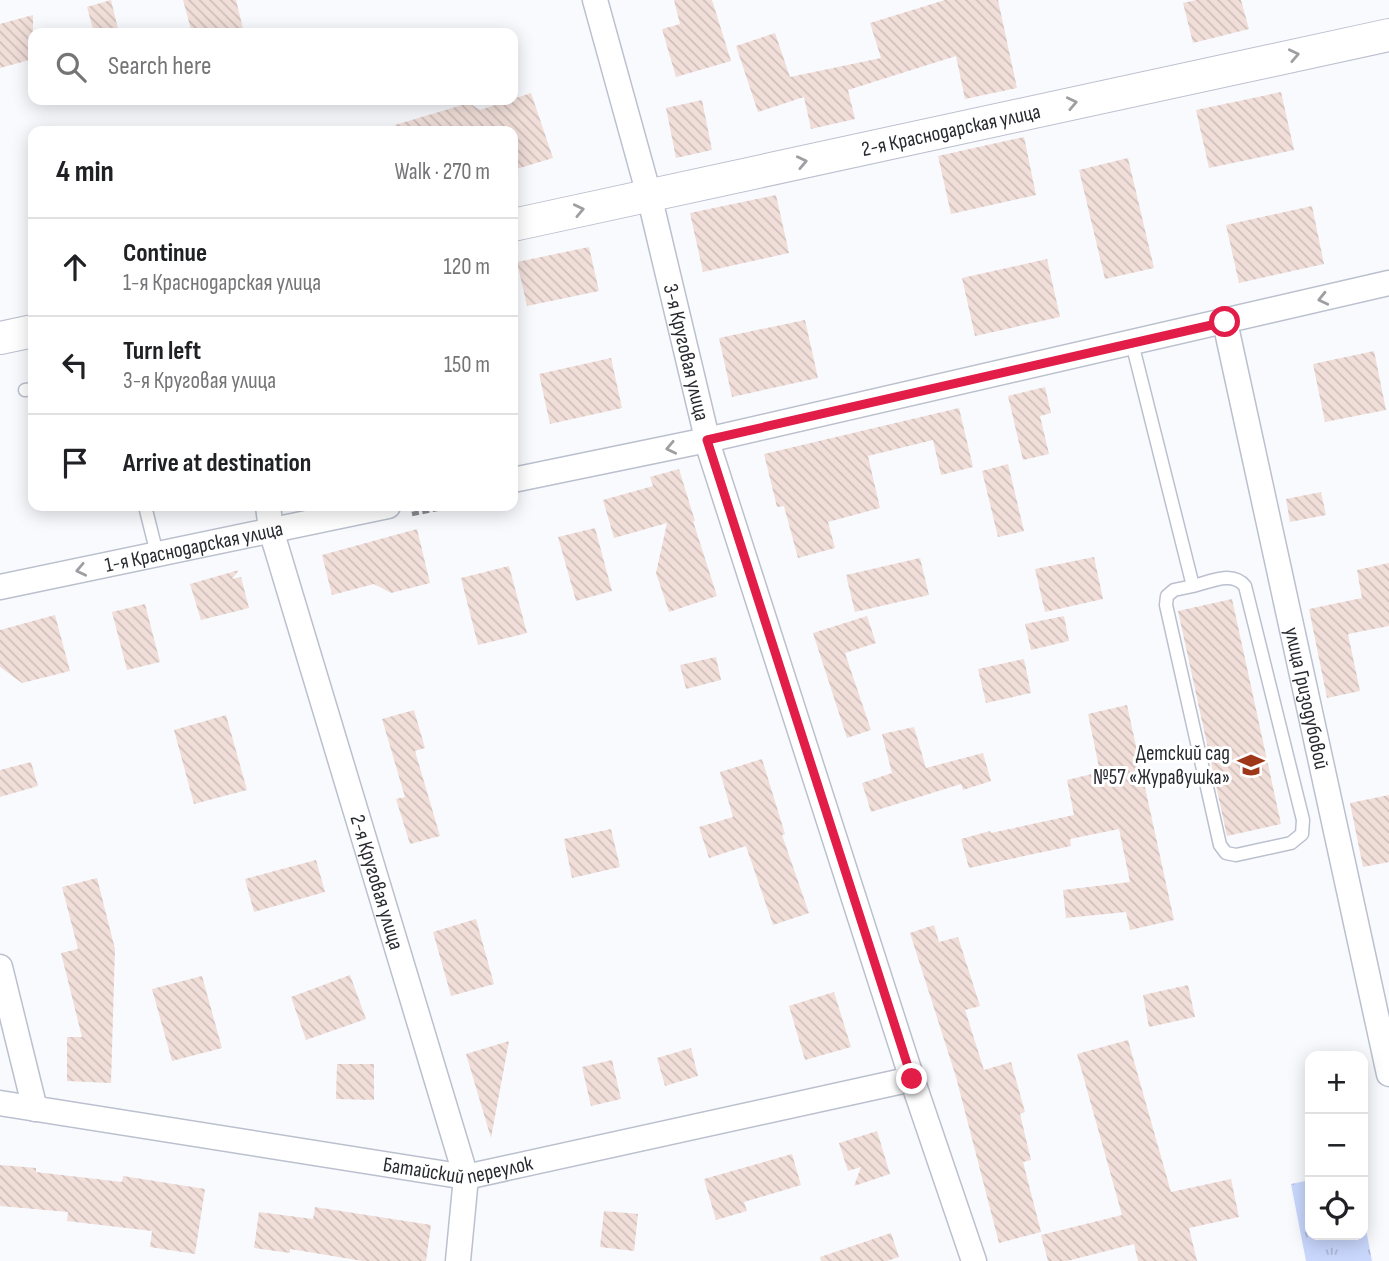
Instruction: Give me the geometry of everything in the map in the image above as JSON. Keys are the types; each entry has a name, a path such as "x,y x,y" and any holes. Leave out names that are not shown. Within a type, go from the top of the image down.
{"street":[{"name":"3-я Круговая улица","path":"595,0 649,195 707,440 912,1079 974,1261"},
{"name":"2-я Краснодарская улица","path":"518,224 1389,35"},
{"path":"518,479 707,440 1389,283"},
{"name":"улица Гризодубовой","path":"1225,322 1389,1074"},
{"path":"0,338 28,332"},
{"name":"1-я Краснодарская улица","path":"0,587 158,554 269,518 338,511"},
{"name":"2-я Круговая улица","path":"269,518 466,1177 458,1261"},
{"path":"0,967 35,1109"},
{"name":"Батайский переулок","path":"0,1103 466,1177 912,1079"}],"lane":[{"path":"1132,343 1192,586"},
{"path":"146,511 158,554"},
{"path":"1228,577 1239,579 1245,586 1303,820 1302,834 1291,843 1236,855 1226,853 1220,845 1166,605 1167,596 1174,590 1192,586 1228,577"}],"green space":[{"path":"1305,1181 1305,1240 1368,1240 1372,1261 1306,1261 1291,1184"}],"building":[{"path":"111,0 118,28 93,28 87,7"},
{"path":"183,0 236,0 243,28 191,28"},
{"path":"674,0 712,0 731,61 676,77 662,29 680,24"},
{"path":"945,0 998,0 1017,88 965,99 956,56 848,90 855,119 811,129 804,97 758,112 736,46 775,33 790,77 881,58 870,23"},
{"path":"1196,0 1241,0 1249,29 1193,43 1183,3"},
{"path":"33,15 33,28 28,28 28,60 0,68 0,24"},
{"path":"1281,92 1294,150 1209,168 1196,110"},
{"path":"531,93 553,158 518,168 518,126 395,126 462,105 472,105 480,110 495,105 518,105 518,97"},
{"path":"702,100 712,150 676,158 666,108"},
{"path":"1024,137 1036,195 951,214 938,156"},
{"path":"1128,158 1154,268 1105,279 1079,170"},
{"path":"776,195 789,253 703,272 690,213"},
{"path":"1312,206 1324,264 1239,283 1226,225"},
{"path":"589,247 599,291 527,306 518,262"},
{"path":"1047,259 1060,317 975,336 962,278"},
{"path":"805,320 818,378 732,397 719,338"},
{"path":"1374,351 1386,410 1325,422 1313,364"},
{"path":"611,358 622,408 550,424 539,374"},
{"path":"1045,387 1051,413 1040,416 1049,454 1023,460 1008,396"},
{"path":"959,408 973,467 941,475 933,440 868,456 880,508 828,522 835,548 798,558 784,506 777,507 764,454"},
{"path":"1008,464 1024,531 998,537 982,471"},
{"path":"679,469 717,596 669,612 656,573 667,523 614,538 603,500 653,486 650,477"},
{"path":"1321,492 1326,515 1290,522 1286,499"},
{"path":"595,528 612,591 576,601 558,537"},
{"path":"417,529 430,583 391,593 374,584 332,595 322,555"},
{"path":"1094,557 1103,599 1045,612 1035,569"},
{"path":"920,558 929,595 855,612 846,575"},
{"path":"1389,563 1389,626 1348,634 1360,691 1327,698 1309,609 1362,598 1357,570"},
{"path":"509,566 527,633 478,645 461,578"},
{"path":"239,570 232,579 241,577 249,608 201,620 190,584"},
{"path":"1232,599 1281,824 1227,836 1178,611"},
{"path":"145,604 160,662 127,670 112,612"},
{"path":"55,615 70,671 22,683 0,667 0,630"},
{"path":"867,616 876,643 845,653 871,730 847,738 813,633"},
{"path":"1064,616 1069,641 1031,650 1025,624"},
{"path":"716,657 721,680 686,689 680,665"},
{"path":"1024,659 1031,693 986,703 978,669"},
{"path":"1127,705 1174,920 1130,930 1126,912 1066,918 1063,890 1130,882 1119,829 1070,839 1071,846 969,868 961,839 1074,815 1067,780 1100,772 1088,714"},
{"path":"414,710 425,748 415,751 440,836 410,844 396,799 405,797 382,719"},
{"path":"226,715 247,790 194,804 174,730"},
{"path":"914,727 926,768 983,753 991,781 963,790 961,784 871,812 862,783 892,773 882,734"},
{"path":"762,759 785,834 782,835 809,913 773,925 746,846 709,858 699,827 733,817 720,772"},
{"path":"31,762 38,786 0,797 0,770"},
{"path":"1389,795 1389,862 1363,867 1350,803"},
{"path":"611,829 620,867 572,878 564,839"},
{"path":"316,860 325,892 254,912 245,879"},
{"path":"97,878 115,949 111,1083 67,1081 67,1037 82,1037 61,953 78,949 62,887"},
{"path":"476,919 494,984 451,996 433,932"},
{"path":"934,925 939,942 958,937 980,1006 965,1010 984,1070 1011,1062 1025,1112 1020,1114 1031,1160 1023,1162 1041,1232 999,1243 956,1077 910,933"},
{"path":"350,975 366,1019 306,1040 291,997"},
{"path":"202,976 222,1048 172,1061 152,989"},
{"path":"1188,985 1195,1017 1149,1027 1143,995"},
{"path":"834,992 851,1047 805,1060 789,1006"},
{"path":"1128,1040 1171,1192 1231,1179 1239,1217 1189,1228 1197,1261 1138,1261 1134,1244 1067,1261 1048,1261 1041,1235 1122,1215 1077,1054"},
{"path":"509,1041 491,1138 466,1054"},
{"path":"691,1048 698,1076 665,1086 657,1058"},
{"path":"612,1060 621,1099 591,1106 582,1067"},
{"path":"337,1064 374,1064 374,1100 336,1099"},
{"path":"877,1131 890,1174 854,1186 861,1167 848,1171 839,1143"},
{"path":"792,1154 801,1185 744,1202 747,1211 716,1220 704,1179"},
{"path":"0,1165 122,1182 123,1176 205,1189 195,1254 150,1247 152,1231 67,1221 68,1212 0,1206"},
{"path":"315,1207 431,1225 426,1261 363,1261 290,1249 290,1253 254,1248 259,1212 313,1219"},
{"path":"604,1211 638,1214 634,1251 600,1247"},
{"path":"891,1233 899,1257 887,1261 821,1261 820,1257"}],"place":[{"name":"Детский сад №57 «Журавушка»","path":"1251,765"}],"route":[{"path":"912,1079 707,440 1225,322"}]}
